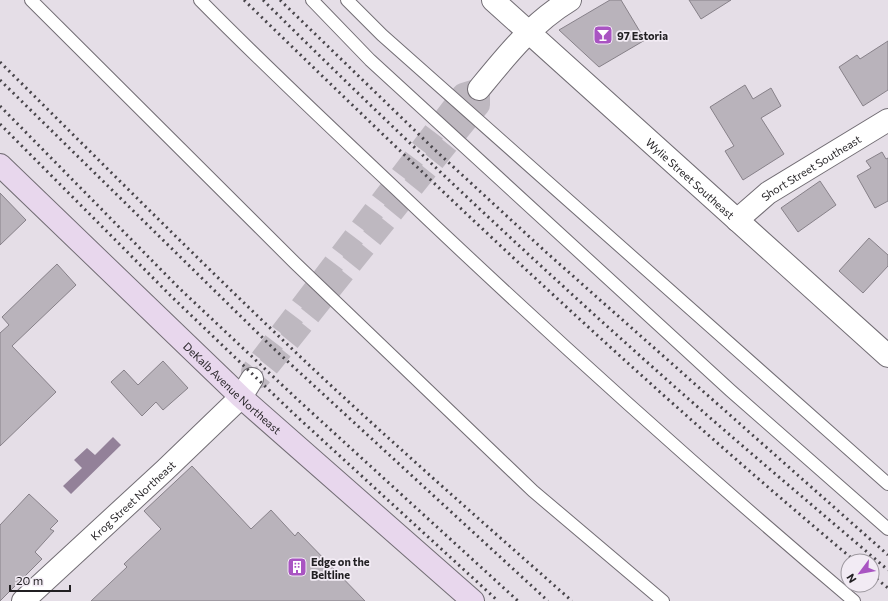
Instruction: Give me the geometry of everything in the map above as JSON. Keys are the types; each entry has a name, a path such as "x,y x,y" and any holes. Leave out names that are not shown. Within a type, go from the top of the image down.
{"main road":[{"name":"DeKalb Avenue Northeast","path":"0,165 246,388 473,601"}],"street":[{"name":"Wylie Street Southeast","path":"493,0 888,356"},
{"path":"479,89 513,47 528,32 570,0"},
{"name":"Short Street Southeast","path":"737,220 768,193 888,120"},
{"name":"Krog Street Northeast","path":"23,601 166,470 246,388"}],"lane":[{"path":"31,0 295,262 528,486 663,601"},
{"path":"200,0 259,60 488,277 736,501 854,601"},
{"path":"312,0 370,60 725,385 888,529"},
{"path":"346,0 382,35 888,484"}],"shaded area":[{"path":"113,437 121,445 71,494 63,486 82,468 74,460 87,448 95,455"}],"building":[{"name":"97 Estoria","path":"610,0 621,0 645,40 599,67 559,30"},
{"path":"689,0 731,0 701,19"},
{"path":"888,41 888,90 863,106 839,67 857,55 860,59"},
{"path":"745,85 753,99 771,88 781,106 761,118 784,154 743,180 725,151 734,146 710,107"},
{"path":"882,152 886,159 888,158 888,201 875,208 857,176 871,168 866,161"},
{"path":"820,181 836,205 798,232 781,208"},
{"path":"0,193 26,220 0,245"},
{"path":"869,238 888,255 888,266 863,293 839,271"},
{"path":"57,264 76,285 12,346 56,392 0,446 0,333 9,325 2,317"},
{"path":"163,361 188,388 163,410 156,402 142,416 111,382 124,370 138,385"},
{"path":"192,466 251,529 271,510 295,536 298,532 365,601 91,601 127,567 124,564 161,529 144,511"},
{"path":"29,494 58,521 50,529 54,531 35,552 42,559 0,601 0,525"}],"tunnel":[{"path":"479,89 479,105 260,377 252,379 252,371 463,94 479,89"}],"railway":[{"path":"244,0 468,216 621,357 698,426 846,553"},
{"path":"263,0 415,148 622,340 754,456 888,570"},
{"path":"280,0 435,150 547,253 888,555"},
{"path":"0,62 202,262 325,380 417,464 572,601"},
{"path":"0,80 272,347 548,601"},
{"path":"0,106 179,288 297,399 518,601"},
{"path":"0,124 172,297 293,413 498,601"},
{"path":"880,582 888,588"}],"place":[{"name":"97 Estoria","path":"603,35"},
{"name":"Edge on the Beltline","path":"297,567"}]}
